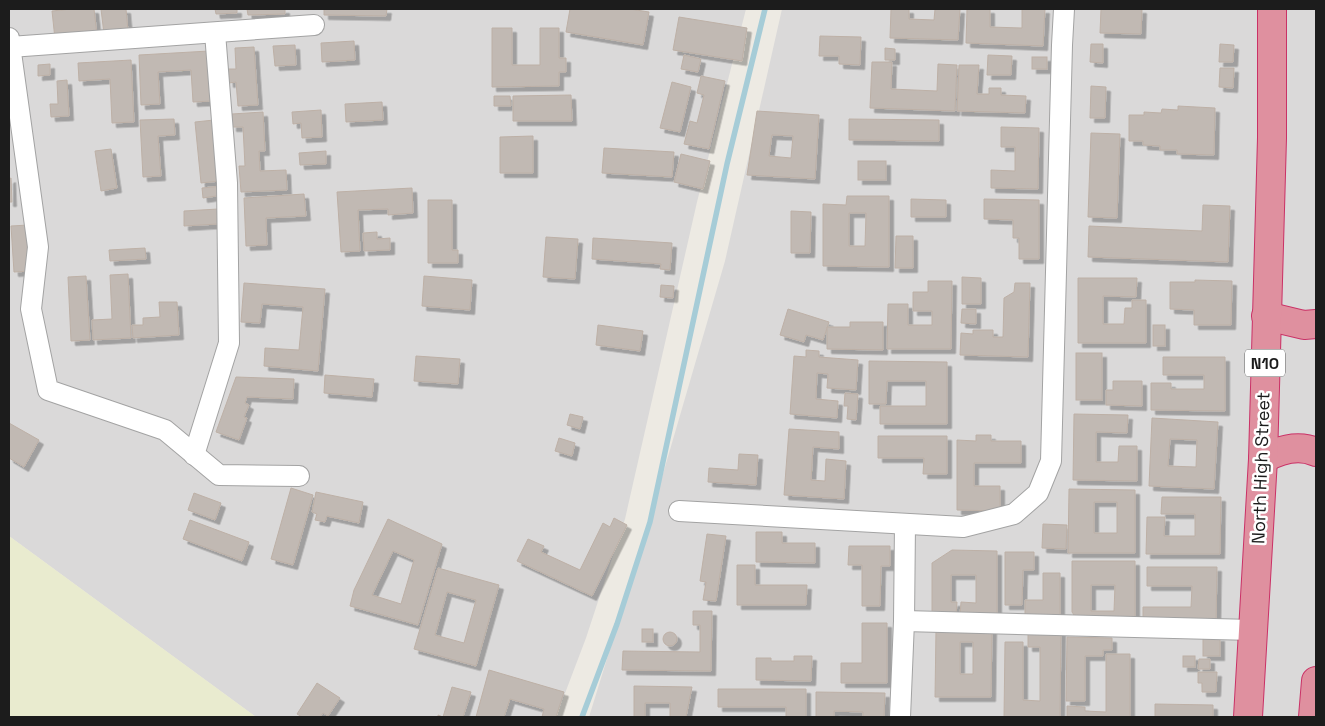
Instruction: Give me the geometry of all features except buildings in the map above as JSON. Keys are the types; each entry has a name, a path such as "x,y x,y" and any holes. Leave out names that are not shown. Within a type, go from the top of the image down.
{"highway":[{"name":"North High Street","path":"1248,717 1263,459 1272,138 1272,9"},
{"path":"1266,316 1304,325 1316,324"},
{"path":"1263,459 1277,451 1296,448 1316,452"},
{"path":"1312,717 1316,681"}],"street":[{"path":"679,510 963,527 1014,514 1038,493 1051,461 1064,9"},
{"path":"299,476 219,475 165,430 48,390 31,309 38,247 9,43 215,33 314,25"},
{"path":"194,455 229,343 227,183 215,33"},
{"path":"900,717 904,621 905,524"},
{"path":"904,621 1253,630"}],"shaded area":[{"path":"9,9 746,9 697,202 625,519 586,638 556,717 256,717 9,536"},
{"path":"782,9 1316,9 1316,717 589,717 644,539 725,261"}],"green space":[{"path":"9,536 252,714 256,717 9,717"}],"waterway":[{"path":"582,717 617,624 650,522 727,164 765,9"}]}
